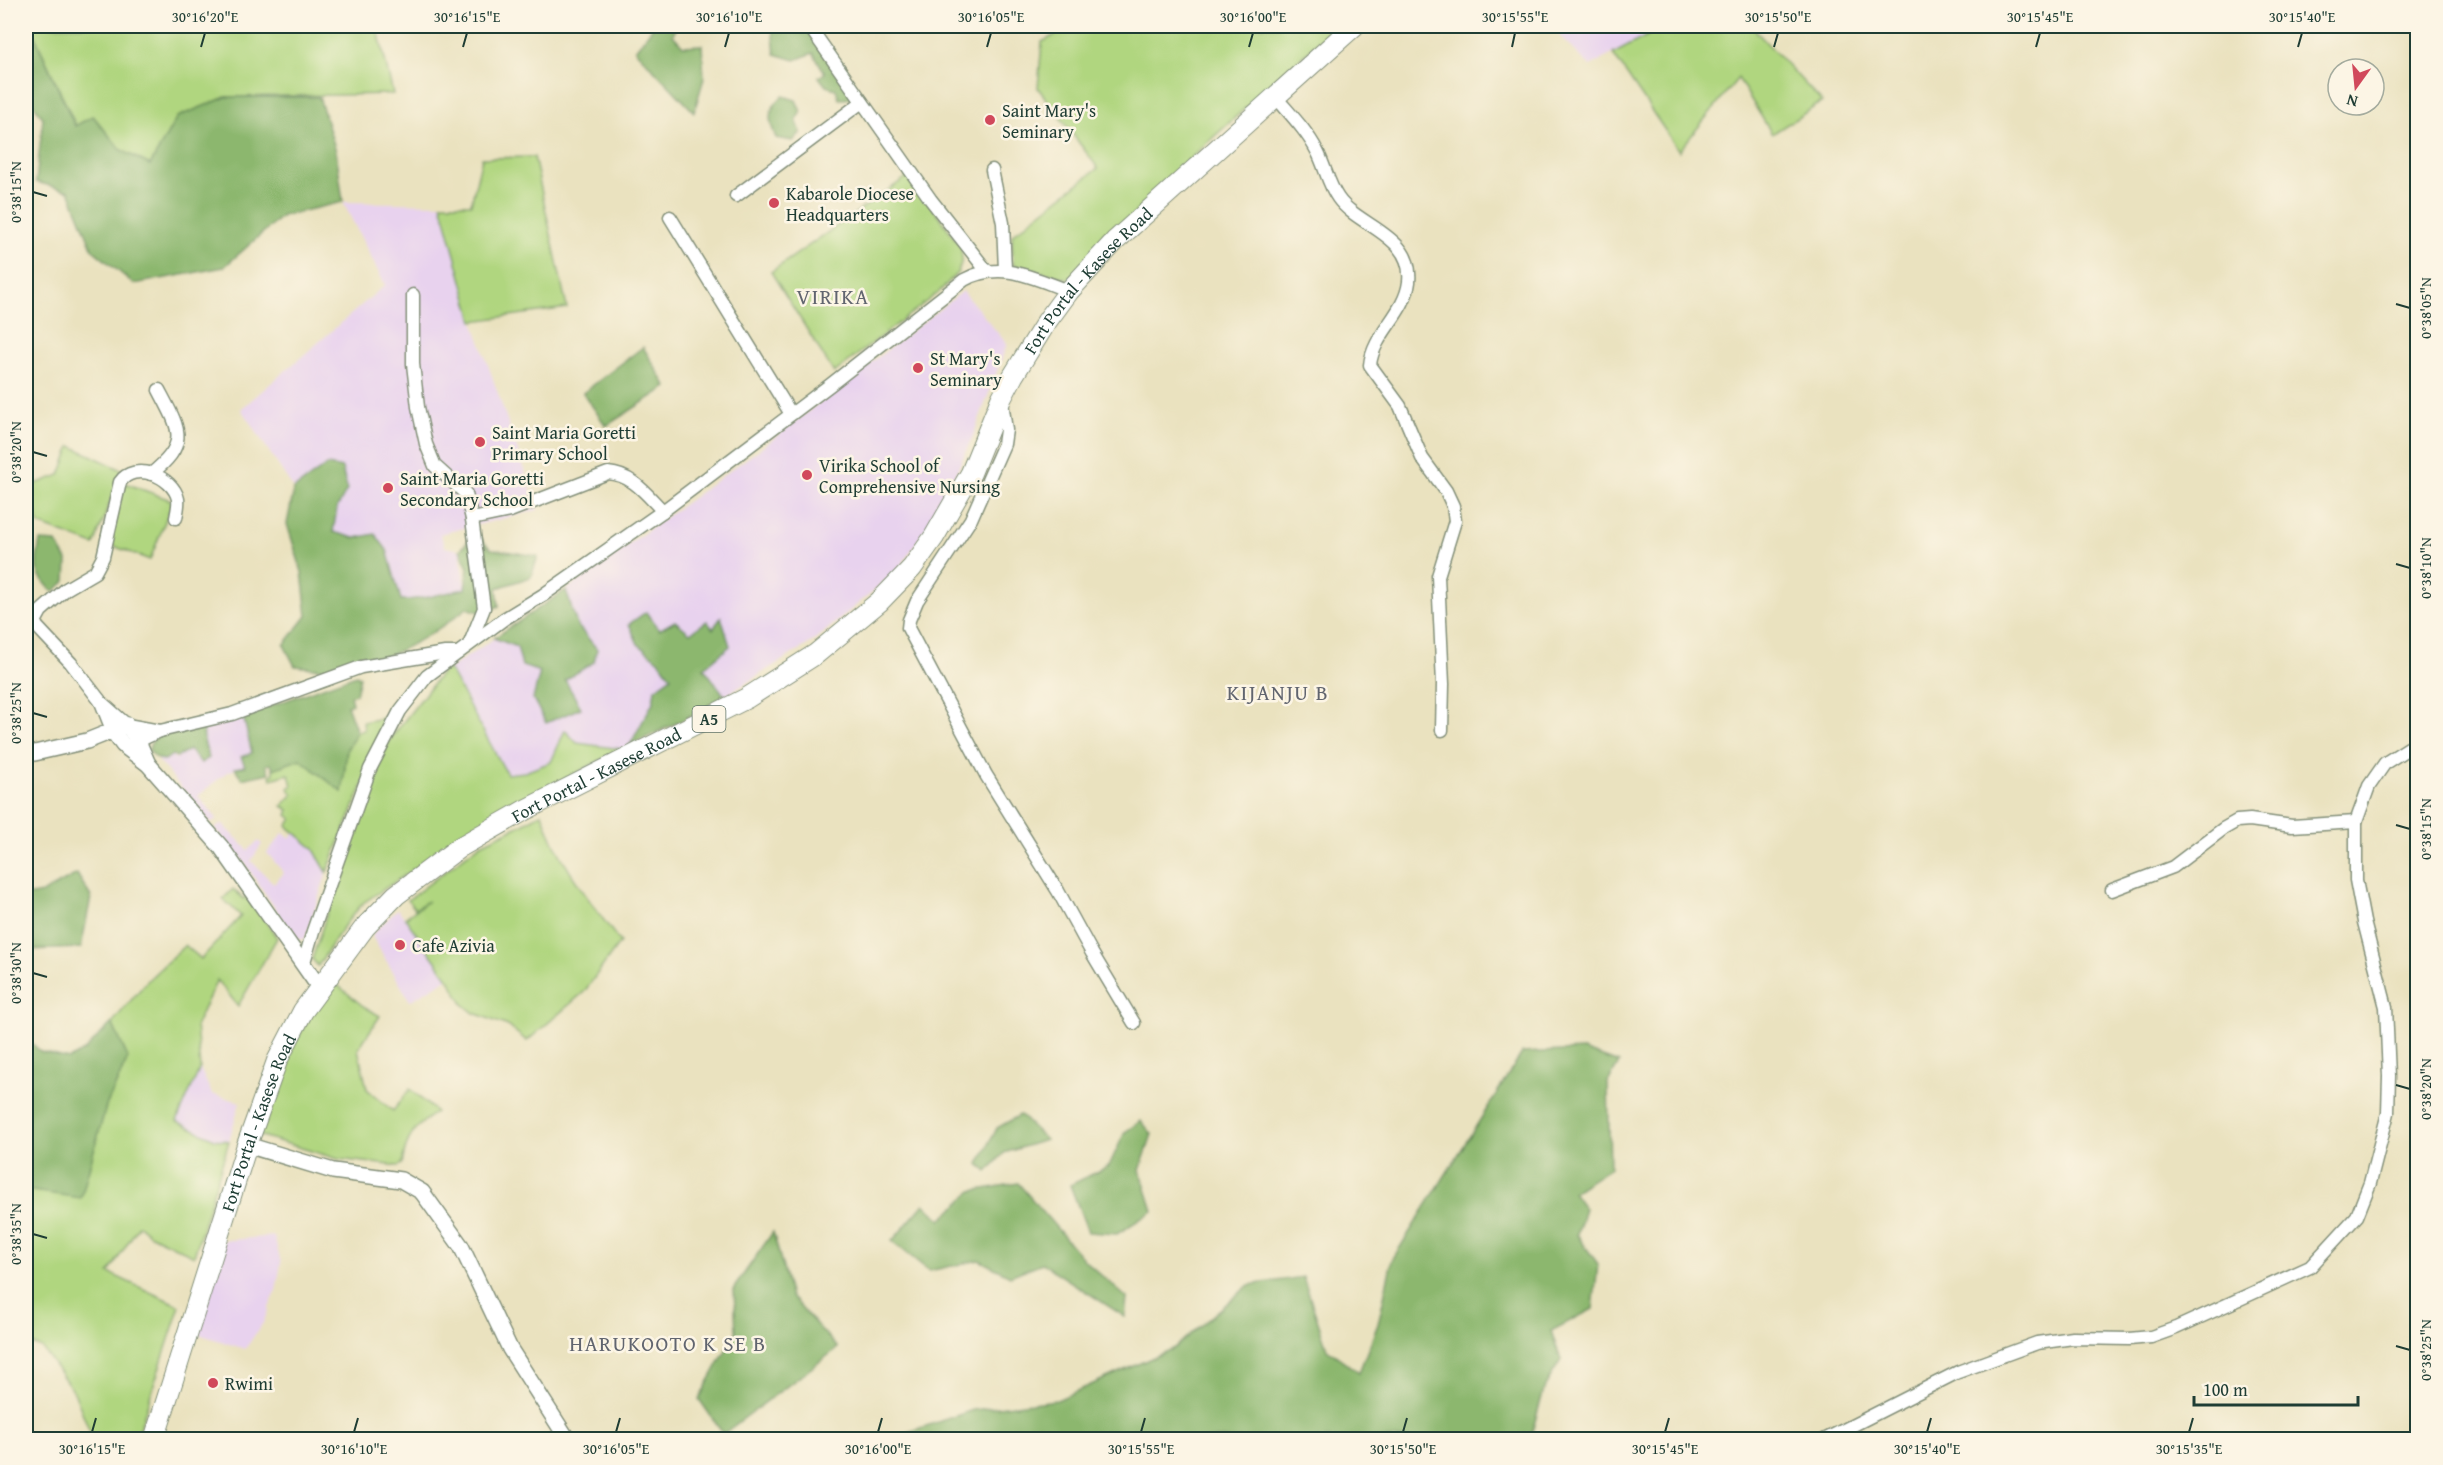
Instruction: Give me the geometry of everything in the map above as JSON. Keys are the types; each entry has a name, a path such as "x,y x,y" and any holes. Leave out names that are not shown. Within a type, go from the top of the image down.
{"highway":[{"name":"Fort Portal - Kasese Road","path":"154,1440 247,1145 277,1061 303,1011 319,987 378,912 396,895 460,847 525,810 747,698 845,633 912,568 934,537 971,473 1001,399 1041,330 1069,291 1115,241 1354,26"}],"street":[{"path":"813,28 931,200 986,270"},
{"path":"1275,96 1310,138 1338,198 1347,208 1392,240 1402,253 1407,267 1409,280 1406,294 1400,309 1371,354 1370,365 1400,406 1422,458 1446,491 1453,506 1455,521 1438,576 1443,684 1442,730"},
{"path":"736,196 862,102"},
{"path":"992,170 1003,224 1005,270"},
{"path":"670,217 791,414"},
{"path":"304,962 370,769 400,711 427,676 504,619 543,595 663,511 964,280 986,270 1005,270 1069,291"},
{"path":"413,295 413,364 418,407 426,444 435,466 465,494 472,519 484,608 470,644"},
{"path":"150,474 168,460 175,450 177,436 175,422 159,390"},
{"path":"1001,399 1006,430 1004,444 971,519 917,601 909,620 909,628 986,775 1058,891 1134,1023"},
{"path":"148,764 128,725 101,702 71,663 30,619 66,589 95,572 103,557 120,482 124,476 137,472 150,474 160,478 174,489 179,500 176,518"},
{"path":"472,519 510,511 608,473 621,474 631,479 663,511"},
{"path":"484,608 504,619"},
{"path":"87,741 123,745 160,731 232,714 361,667 445,653 458,653"},
{"path":"101,702 112,730 123,745 148,764 236,865 319,987"},
{"path":"26,755 87,741 128,725 160,731"},
{"path":"1824,1440 1958,1372 2037,1343 2073,1338 2151,1337 2176,1328 2310,1267 2357,1216 2370,1183 2388,1113 2389,1076 2386,1007 2364,922 2356,880 2356,822 2369,786 2385,763 2418,741"},
{"path":"2112,890 2173,867 2236,822 2250,820 2292,826 2356,822"},
{"path":"247,1145 333,1171 401,1180 422,1192 461,1246 506,1340 568,1440"}],"shaded area":[{"path":"1550,26 1665,26 1590,66"},
{"path":"343,202 441,204 473,321 538,510 440,534 445,547 460,550 465,589 441,593 423,600 401,600 387,550 333,532 337,508 347,490 327,465 294,489 241,409 385,285"},
{"path":"963,291 1007,344 973,436 940,507 898,570 815,640 725,696 522,804 449,669 566,590 768,443"},
{"path":"243,716 252,753 245,766 227,772 198,796 217,819 211,823 157,759 165,760 172,755 175,759 189,750 201,762 209,758 204,741 203,724"},
{"path":"222,823 248,850 258,841 262,844 251,861 274,884 284,873 267,853 283,833 290,838 295,832 313,848 327,872 305,939 296,939 245,864 215,829"},
{"path":"398,909 448,978 410,1001 373,938 373,933"},
{"path":"200,1068 212,1094 240,1102 229,1141 214,1139 177,1121"},
{"path":"274,1236 281,1263 276,1290 263,1323 245,1349 192,1332 220,1241"}],"green space":[{"path":"26,26 30,26 75,126 93,116 121,150 150,165 177,117 226,97 319,97 336,151 343,202 282,216 224,267 134,284 93,250 69,191 36,182 43,118 26,94"},
{"path":"30,26 199,26 213,30 212,26 377,26 393,94 226,97 177,117 150,165 121,150 93,116 76,126"},
{"path":"654,26 676,26 673,35 683,46 702,45 704,78 694,112 635,50"},
{"path":"772,26 806,26 856,98 839,99 836,89 826,86 819,77 825,73 813,53 795,60 775,54"},
{"path":"1072,26 1336,26 1196,153 1069,279 1013,265 1012,235 1098,168 1038,88 1042,42"},
{"path":"1665,26 1751,26 1822,102 1772,134 1738,78 1679,151 1613,54"},
{"path":"783,96 796,100 801,112 796,120 801,132 793,141 776,138 771,126 771,111"},
{"path":"534,157 567,308 473,321 441,204 471,204 482,158"},
{"path":"910,175 961,247 962,260 958,272 940,291 834,373 771,272"},
{"path":"643,347 667,387 606,426 583,393"},
{"path":"71,446 122,470 94,545 38,524 30,486 60,475"},
{"path":"327,465 342,468 347,490 337,508 333,532 355,538 375,534 387,550 401,600 425,598 465,589 468,568 460,550 475,533 491,549 538,556 531,577 497,588 499,606 482,613 467,608 421,640 387,656 352,667 319,669 295,666 284,645 307,616 302,572 287,524 294,489"},
{"path":"125,483 173,501 150,560 103,542"},
{"path":"40,541 56,542 67,560 66,581 53,592 37,569"},
{"path":"566,590 577,625 597,649 594,662 565,680 581,708 546,723 533,699 540,672 522,666 517,647 494,638"},
{"path":"646,612 659,630 675,621 690,633 707,621 713,629 721,617 730,646 704,668 725,696 683,720 630,745 653,702 655,689 671,677 660,662 638,644 629,624"},
{"path":"449,669 507,774 525,772 551,762 565,730 577,743 621,749 479,826 363,903 346,923 318,966 312,959 361,810 390,739 443,671"},
{"path":"356,675 360,677 356,694 350,696 352,704 347,705 357,732 347,749 342,792 300,759 273,769 271,764 266,765 269,773 242,779 235,768 245,766 241,757 252,753 243,716"},
{"path":"386,717 390,720 327,872 313,848 287,826 292,819 287,815 289,810 282,806 293,794 288,788 292,786 289,774 271,779 270,775 274,774 273,769 300,759 342,791 347,749 357,732 364,730 363,722"},
{"path":"203,724 204,741 209,758 201,763 189,750 177,757 172,755 165,760 157,759 149,751 155,738 162,734 179,728"},
{"path":"542,813 566,865 620,942 584,992 527,1041 508,1026 474,1013 463,1004 450,981 405,918 428,901 415,909 408,900 481,844"},
{"path":"77,874 91,897 81,948 26,950 26,896 42,893"},
{"path":"233,889 244,899 249,894 277,938 238,1006 217,980 196,1025 200,1068 177,1121 214,1139 229,1141 194,1256 149,1234 139,1225 109,1273 180,1306 136,1439 93,1439 74,1392 42,1348 26,1342 26,1190 81,1197 106,1106 128,1058 112,1023 148,980 185,945 201,959 241,916 223,899"},
{"path":"330,979 363,1006 380,1016 358,1049 367,1089 393,1111 410,1089 436,1112 412,1134 406,1146 402,1164 398,1166 338,1159 258,1135 274,1080"},
{"path":"112,1023 128,1058 106,1106 81,1198 26,1190 26,1038 41,1052 69,1059 84,1051"},
{"path":"1583,1050 1619,1063 1608,1082 1610,1168 1573,1192 1585,1209 1577,1235 1598,1264 1593,1309 1551,1331 1561,1360 1545,1386 1530,1439 895,1439 894,1437 973,1410 1057,1400 1174,1348 1249,1285 1303,1277 1327,1349 1359,1372 1378,1324 1392,1260 1522,1053"},
{"path":"1020,1115 1046,1140 1004,1153 987,1172 979,1164 997,1128"},
{"path":"1141,1121 1152,1134 1140,1170 1153,1211 1117,1234 1088,1232 1070,1185 1109,1166 1125,1132"},
{"path":"1018,1183 1085,1261 1127,1298 1125,1317 1042,1263 1010,1276 979,1260 929,1271 892,1241 924,1204 941,1220 972,1191"},
{"path":"773,1232 791,1297 838,1348 723,1434 699,1399 736,1332 734,1288"}],"place":[{"name":"Saint Mary's Seminary","path":"990,120"},
{"name":"Kabarole Diocese Headquarters","path":"774,203"},
{"name":"St Mary's Seminary","path":"918,368"},
{"name":"Saint Maria Goretti Primary School","path":"480,442"},
{"name":"Virika School of Comprehensive Nursing","path":"807,475"},
{"name":"Saint Maria Goretti Secondary School","path":"388,488"},
{"name":"Cafe Azivia","path":"400,945"},
{"name":"Rwimi","path":"213,1383"}],"district":[{"name":"VIRIKA","path":"833,296"},
{"name":"KIJANJU B","path":"1278,692"},
{"name":"HARUKOOTO K SE B","path":"668,1343"}]}
